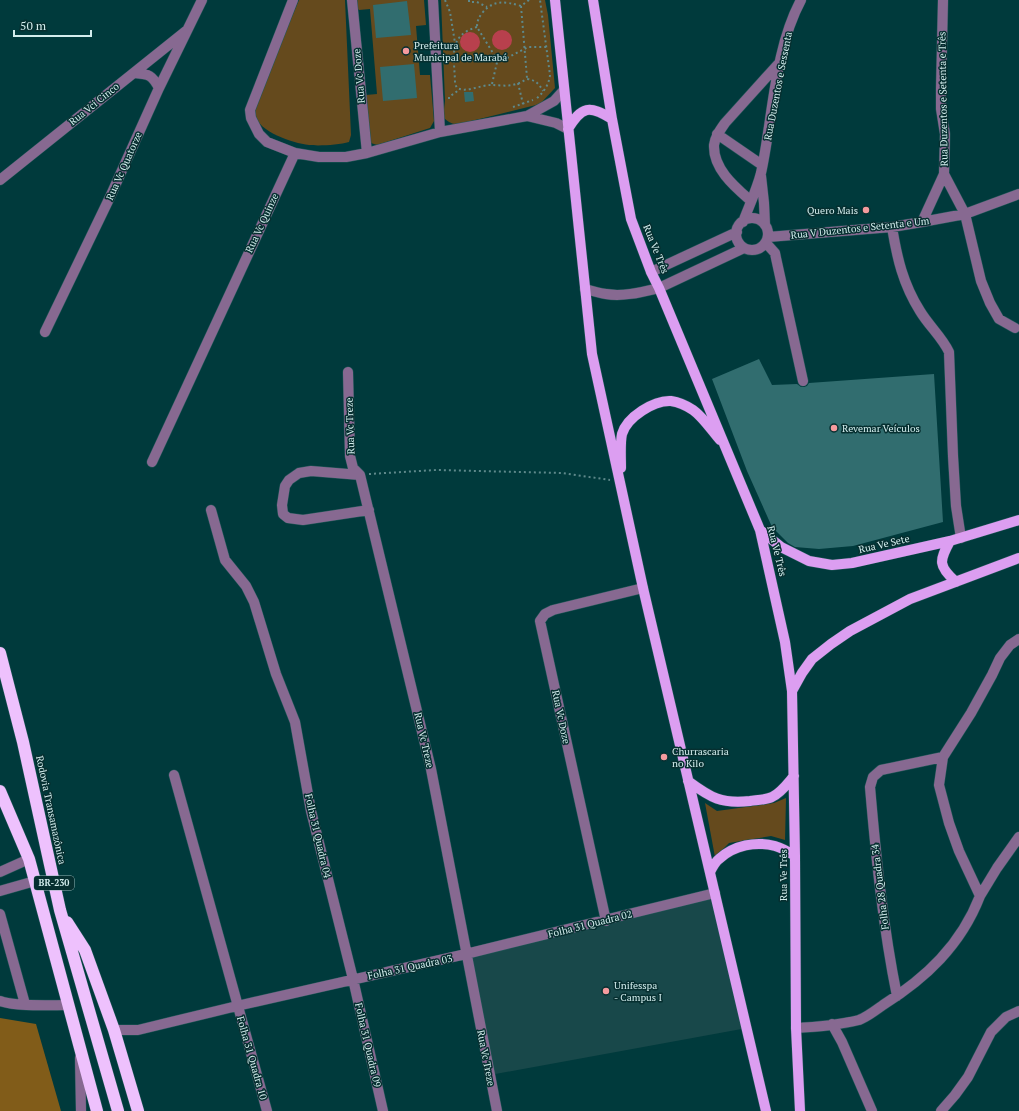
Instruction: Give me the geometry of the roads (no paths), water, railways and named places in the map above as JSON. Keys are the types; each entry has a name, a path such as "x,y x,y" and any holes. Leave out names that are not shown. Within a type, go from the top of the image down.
{"highway":[{"name":"Rodovia Transamazônica","path":"0,653 24,742 60,910 118,1111"},
{"name":"BR-230","path":"0,791 29,859 97,1111"},
{"path":"60,910 85,950 114,1030 138,1111"}],"main road":[{"path":"555,0 592,354 642,588 766,1111"},
{"name":"Rua Ve Três","path":"593,0 612,118 631,219 651,272 760,530 786,642 792,691 796,1028 800,1111"},
{"path":"568,129 582,112 589,109 596,110 612,118"},
{"path":"620,482 622,433 629,422 638,413 650,406 669,401 680,403 694,410 726,448"},
{"name":"Rua Ve Sete","path":"760,530 781,547 809,560 832,565 852,563 950,541 1019,520"},
{"path":"950,541 942,555 942,566 947,574 956,582"},
{"path":"792,691 812,659 850,631 910,599 1019,558"},
{"path":"688,781 704,793 716,799 734,803 771,797 781,790 794,776"},
{"path":"710,872 718,859 730,851 742,846 760,843 777,846 795,856"}],"street":[{"name":"Rua Vc Quatorze","path":"45,332 110,197 159,88 202,0"},
{"path":"293,0 250,110 251,118 259,134 267,142 295,153 319,157 346,156 367,152 440,132 527,116 554,101 564,90"},
{"name":"Rua Vc Doze","path":"352,0 367,152"},
{"path":"433,0 440,132"},
{"path":"792,16 793,0"},
{"name":"Rua Duzentos e Sessenta","path":"743,222 762,169 781,60 792,16 801,0"},
{"name":"Rua Duzentos e Setenta e Três","path":"922,222 944,174 945,134 941,89 943,0"},
{"name":"Rua Vci Cinco","path":"0,180 189,29"},
{"path":"751,201 736,188 720,168 715,156 714,145 718,134 725,123 781,60"},
{"path":"134,73 149,75 154,79 159,88"},
{"path":"527,116 556,123 568,129"},
{"path":"718,134 762,169"},
{"name":"Rua Vc Quinze","path":"152,462 295,153"},
{"name":"Rua Duzentos e Sessenta","path":"762,169 765,225"},
{"name":"Rua Duzentos e Setenta e Três","path":"944,174 966,214 981,281 990,303 999,319 1015,328"},
{"name":"Rua V Duzentos e Setenta e Um","path":"767,240 892,226 966,214 1019,194"},
{"path":"749,219 755,219 765,225 768,231 767,240 762,247 756,250 750,250 744,248 740,244 737,238 737,232 739,226 743,222 749,219"},
{"path":"892,226 898,262 911,295 921,313 950,352 950,413 956,506 962,538"},
{"path":"651,272 737,232"},
{"path":"767,240 776,258 803,381"},
{"path":"584,289 607,294 627,294 659,288 744,248"},
{"name":"Rua Vc Treze","path":"348,372 350,456 353,468 360,475 431,769 497,1111"},
{"path":"360,475 311,471 298,473 288,480 285,486 282,505 283,514 288,518 303,520 368,510"},
{"name":"Folha 31 Quadra 04","path":"211,510 225,560 246,586 254,602 276,674 295,722 311,811 353,979"},
{"name":"Rua Vc Doze","path":"606,921 540,621 545,614 553,610 642,588"},
{"path":"980,896 949,823 939,785 943,757 971,713 1000,658 1010,645 1019,639"},
{"name":"Folha 28 Quadra 34","path":"897,996 888,953 877,864 870,787 873,777 881,770 943,757"},
{"path":"174,775 237,1006"},
{"path":"796,1028 861,1019 897,996 931,968 948,952 973,914 980,896 997,868 1019,837"},
{"path":"0,872 29,859"},
{"path":"0,891 35,881"},
{"name":"Folha 31 Quadra 02","path":"466,954 606,921 715,893"},
{"path":"0,914 25,1004"},
{"name":"Folha 31 Quadra 03","path":"353,979 466,954"},
{"path":"114,1030 138,1030 353,979"},
{"name":"Folha 31 Quadra 09","path":"353,979 383,1111"},
{"path":"0,1001 5,1003 68,1005"},
{"name":"Folha 31 Quadra 10","path":"237,1006 267,1111"},
{"path":"941,1111 956,1095 968,1077 991,1032 1006,1017 1019,1011"},
{"path":"832,1024 842,1042 872,1111"},
{"path":"117,1044 138,1030"},
{"path":"80,1050 81,1111"}],"place":[{"name":"Prefeitura Municipal de Marabá","path":"406,51"},
{"name":"Quero Mais","path":"866,210"},
{"name":"Revemar Veículos","path":"834,428"},
{"name":"Churrascaria no Kilo","path":"664,757"},
{"name":"Unifesspa - Campus I","path":"606,991"}]}
